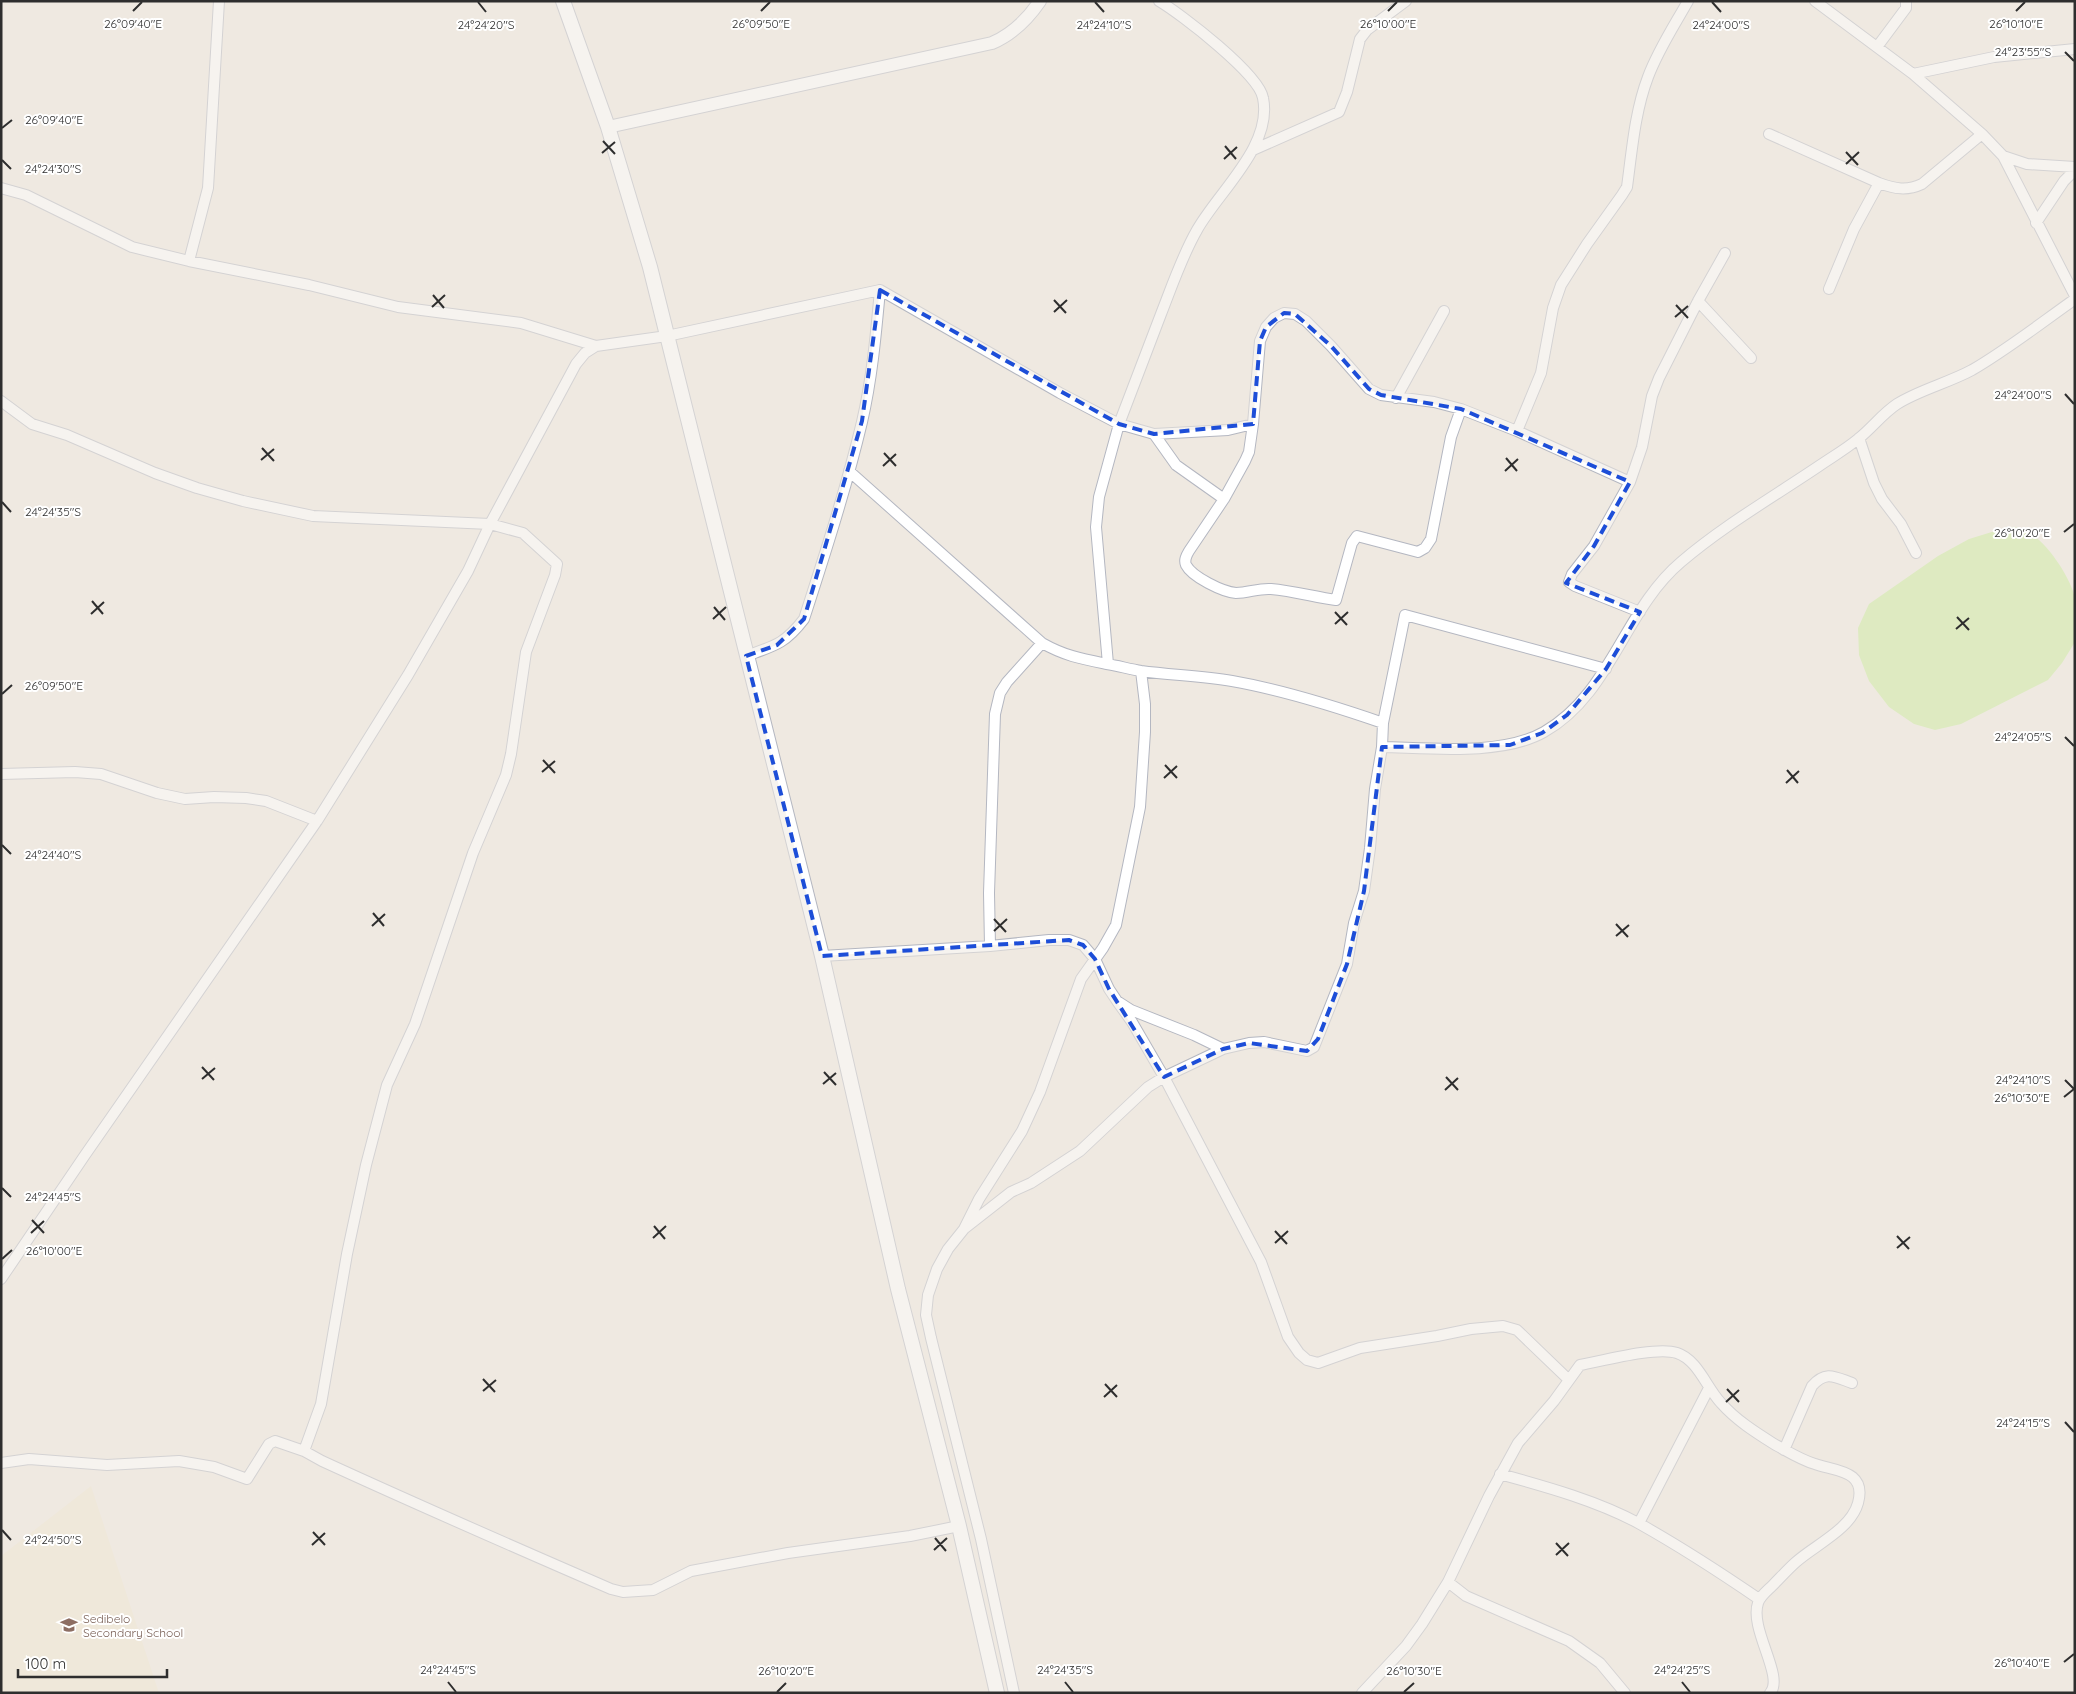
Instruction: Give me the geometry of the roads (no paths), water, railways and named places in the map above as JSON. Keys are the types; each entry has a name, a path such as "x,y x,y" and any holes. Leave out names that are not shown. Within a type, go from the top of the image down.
{"main road":[{"path":"563,1 608,127 650,267 822,956 898,1289 958,1526 997,1693"}],"street":[{"path":"189,261 208,188 219,1"},
{"path":"608,127 992,43 1012,33 1040,1"},
{"path":"1108,664 1096,527 1099,497 1118,424 1178,271 1197,229 1253,150 1264,117 1263,96 1259,86 1175,5 1159,1"},
{"path":"1253,150 1339,112 1347,92 1360,39 1367,30 1406,1"},
{"path":"1517,431 1541,373 1553,308 1561,285 1627,187 1639,107 1648,78 1657,55 1688,1"},
{"path":"1382,747 1453,749 1510,745 1530,739 1553,727 1585,698 1606,670 1640,612 1671,571 1693,551 1859,438 1897,404 1970,371 2003,350 2075,298 2003,156 1982,134 1913,74 1815,1"},
{"path":"1878,47 1906,8 1906,1"},
{"path":"1913,74 2009,55 2075,50"},
{"path":"1769,134 1880,183 1911,190 1922,184 1982,134"},
{"path":"2003,156 2027,164 2075,168"},
{"path":"2036,223 2075,168"},
{"path":"1829,289 1854,229 1880,183"},
{"path":"1,188 26,195 132,247 189,261 310,285 398,307 521,323 596,346"},
{"path":"1640,612 1569,582 1572,574 1594,546 1630,482 1642,447 1652,396 1698,301 1725,253"},
{"path":"746,656 777,645 791,636 804,619 849,471 867,393 876,343 880,290"},
{"path":"1,1279 98,1135 244,928 316,821 408,675 468,571 490,524 576,364 585,353 596,346 667,336 880,290 1118,424 1154,434 1228,430 1253,424"},
{"path":"1698,301 1751,358"},
{"path":"1396,398 1444,311"},
{"path":"1461,409 1450,444 1431,539 1425,548 1418,552 1358,536 1352,544 1336,600 1270,589 1238,593 1226,591 1214,586 1191,571 1186,565 1185,558 1224,500 1249,452 1260,341 1266,327 1274,318 1284,313 1295,314 1306,321 1369,389 1381,395 1434,402 1461,409 1517,431 1630,482"},
{"path":"1,402 32,424 67,435 155,473 197,488 243,501 313,516 490,524 523,533 557,564 555,575 526,652 511,754 506,775 473,853 415,1024 387,1086 364,1174 321,1404 304,1451"},
{"path":"1154,434 1176,465 1224,500"},
{"path":"1859,438 1874,483 1916,553"},
{"path":"849,471 1042,643 1058,652 1078,659 1141,671 1234,681 1307,699 1383,723"},
{"path":"964,1229 1011,1192 1031,1183 1080,1151 1141,1093 1164,1077 1223,1049 1249,1043 1264,1042 1308,1050 1314,1047 1347,964 1354,923 1364,891 1375,789 1382,747 1383,723 1405,615 1606,670"},
{"path":"990,946 989,892 995,714 1000,693 1007,682 1042,643"},
{"path":"1014,1693 981,1539 926,1315 928,1295 937,1269 948,1249 964,1229 979,1199 1022,1130 1040,1092 1071,1012 1081,979 1103,948 1116,925 1140,807 1145,732 1145,704 1141,671"},
{"path":"1,774 75,772 101,774 185,799 214,797 266,801 316,821"},
{"path":"822,956 1068,940 1083,945 1095,959 1109,989 1132,1022 1164,1077 1261,1262 1271,1285 1288,1337 1299,1353 1307,1360 1318,1363 1360,1348 1471,1329 1504,1326 1517,1330 1569,1380"},
{"path":"1117,1001 1131,1010 1194,1035 1223,1049"},
{"path":"1362,1693 1417,1632 1448,1582 1500,1474 1518,1443 1580,1365 1648,1353 1674,1352 1688,1358 1720,1402 1741,1423 1784,1450 1815,1464 1836,1468 1851,1474 1859,1487 1858,1503 1846,1523 1828,1540 1797,1561 1759,1599 1756,1609 1756,1623 1774,1676 1773,1690 1770,1693"},
{"path":"1784,1450 1812,1386 1819,1378 1829,1375 1852,1382"},
{"path":"1639,1524 1710,1388"},
{"path":"1,1463 29,1460 107,1465 179,1461 214,1467 247,1479 269,1444 275,1442 304,1451 450,1519 611,1589 623,1592 653,1590 691,1571 732,1562 910,1536 958,1526"},
{"path":"1500,1474 1564,1492 1639,1524 1711,1566 1759,1599"},
{"path":"1448,1582 1466,1596 1569,1641 1600,1663 1625,1693"}],"place":[{"name":"Sedibelo Secondary School","path":"69,1625"}]}
